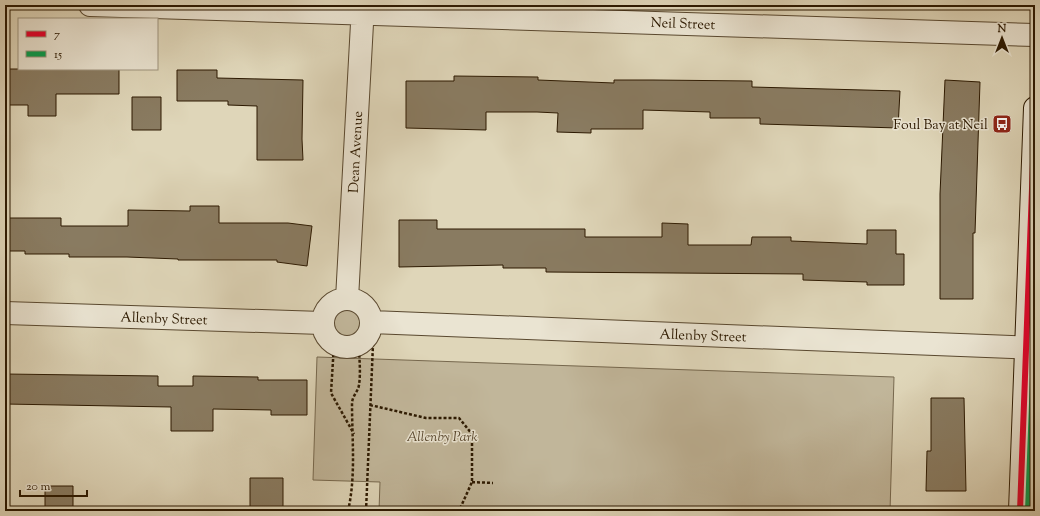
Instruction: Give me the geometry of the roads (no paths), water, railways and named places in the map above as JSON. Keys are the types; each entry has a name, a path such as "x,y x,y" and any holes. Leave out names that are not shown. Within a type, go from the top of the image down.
{"street":[{"name":"Neil Street","path":"90,5 363,10 1035,35"},
{"name":"Dean Avenue","path":"347,299 363,10"},
{"path":"1020,511 1030,348 1035,108"},
{"path":"347,299 359,302 368,311 375,322 368,335 359,345 346,348 334,344 325,335 322,323 326,311 335,302 347,299"},
{"name":"Allenby Street","path":"5,313 322,323"},
{"name":"Allenby Street","path":"375,322 1030,348"}],"place":[{"name":"Foul Bay at Neil","path":"1002,124"}],"park label":[{"name":"Allenby Park","path":"442,436"}]}
